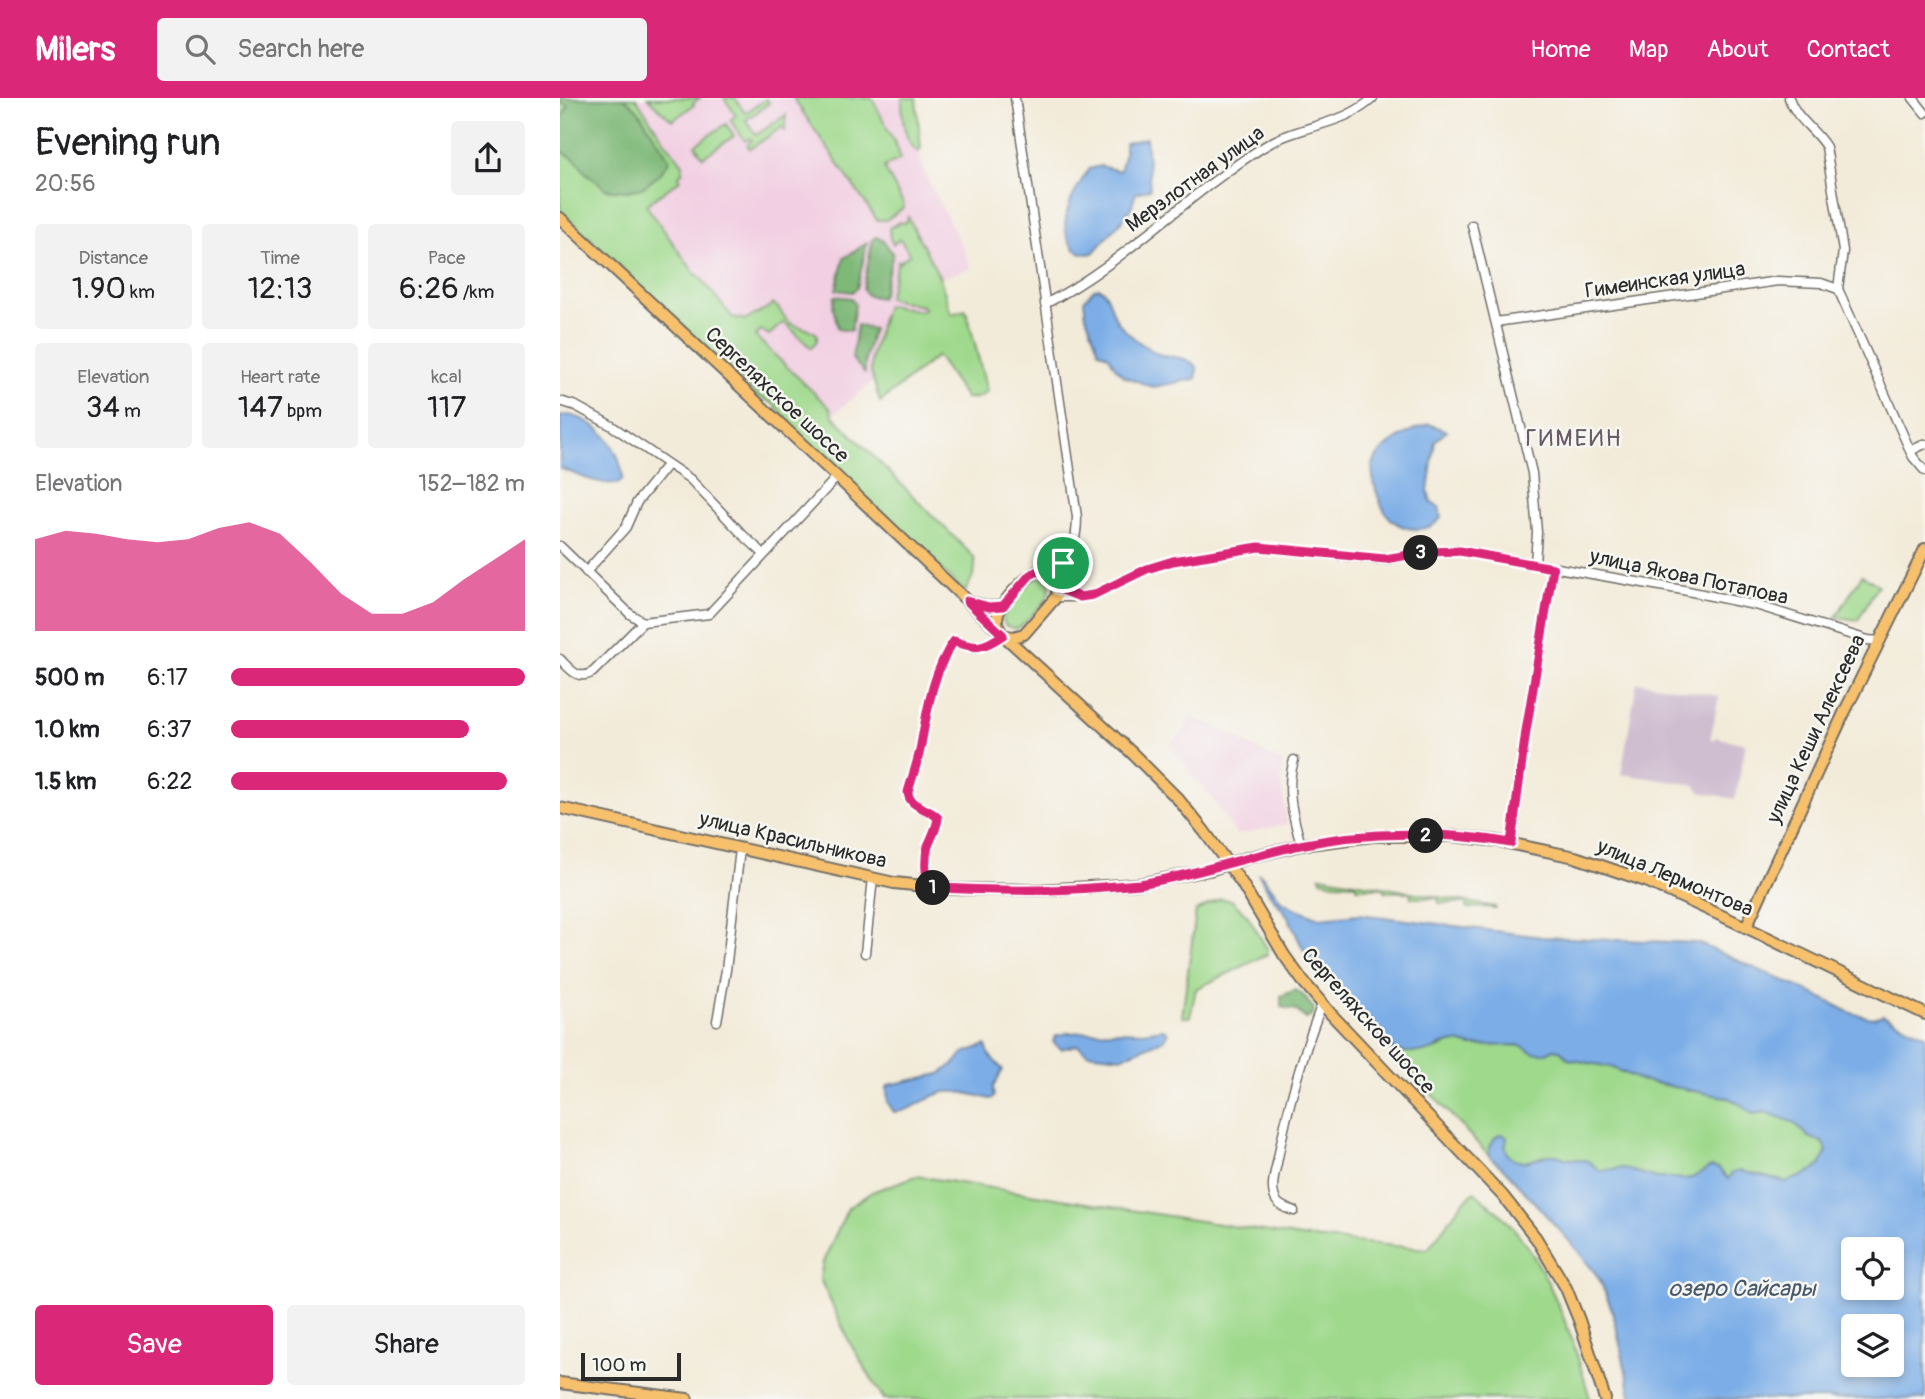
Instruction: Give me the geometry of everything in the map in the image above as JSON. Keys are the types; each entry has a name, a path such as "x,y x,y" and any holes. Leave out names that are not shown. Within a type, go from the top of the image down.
{"main road":[{"name":"Сергеляхское шоссе","path":"560,218 1178,799 1228,863 1283,955 1302,980 1503,1196 1536,1238 1566,1289 1605,1399"},
{"name":"улица Кеши Алексеева","path":"1746,927 1839,723 1925,549"},
{"path":"1038,571 1050,575 1057,592 1024,634 1013,637 1003,635 999,630 998,614 1030,575 1038,571"},
{"path":"967,601 989,607 1003,606"},
{"path":"1024,634 1031,660"},
{"name":"улица Красильникова","path":"560,808 894,883 928,887 1072,890 1138,884 1209,870 1228,863"},
{"name":"улица Лермонтова","path":"1228,863 1301,845 1361,837 1453,836 1511,843 1575,857 1646,881 1925,1014"},
{"path":"560,1383 687,1399"}],"street":[{"path":"1015,98 1077,517 1075,536 1058,577 1057,592"},
{"name":"Мерзлотная улица","path":"1045,304 1114,262 1200,192 1265,145 1341,118 1366,105 1373,98"},
{"path":"1789,98 1800,119 1819,136 1826,147 1843,251 1838,289 1910,451 1925,471"},
{"path":"1913,98 1925,113"},
{"path":"1472,225 1532,472 1537,532 1535,564"},
{"name":"Гимеинская улица","path":"1496,322 1778,281 1821,283 1838,289"},
{"path":"560,401 576,406 612,426 690,479 764,554"},
{"path":"1910,451 1925,444"},
{"path":"586,572 626,527 637,502 667,465"},
{"path":"560,659 578,676 586,676 643,622 709,614 837,477"},
{"path":"560,546 630,614 643,622"},
{"name":"улица Якова Потапова","path":"1057,592 1080,597 1093,595 1147,569 1173,561 1259,547 1385,559 1426,552 1460,551 1759,606 1868,640 1879,641"},
{"path":"1050,575 1063,563"},
{"path":"1511,843 1553,568"},
{"path":"928,887 925,866 927,849 938,818 933,812 912,803 908,799 908,792 938,669 943,656 954,641 975,648 993,642 1003,635"},
{"path":"1294,760 1290,772 1289,795 1301,845"},
{"path":"717,1021 726,970 740,849"},
{"path":"865,953 873,878"},
{"path":"1294,1212 1283,1208 1274,1198 1273,1186 1293,1096 1322,1004"}],"shaded area":[{"path":"571,98 914,98 917,139 925,174 971,268 940,278 951,314 832,416 743,330 560,117"},
{"path":"1637,682 1719,696 1710,740 1715,737 1746,744 1735,799 1700,792 1695,785 1621,774"},
{"path":"1190,715 1283,763 1281,784 1287,824 1237,835 1170,744 1185,731"}],"green space":[{"path":"560,98 636,98 683,164 678,177 680,180 646,205 695,274 732,317 746,320 774,304 789,322 817,334 817,341 811,348 784,322 769,335 761,330 755,336 830,408 833,416 973,556 975,569 965,592 787,423 776,406 758,397 560,210"},
{"path":"560,98 624,98 637,109 670,160 660,174 642,188 627,191 606,189 585,172 576,160 560,150 560,120 569,106 560,103"},
{"path":"648,98 700,98 673,120"},
{"path":"724,98 735,98 745,113 766,99 769,103 746,120 756,135 786,115 785,131 782,127 750,149 747,145 752,140 750,138 745,141 730,120 736,115"},
{"path":"793,98 872,98 898,149 900,159 884,167 903,203 903,208 886,220 877,220"},
{"path":"902,98 916,98 921,149 918,152 906,134"},
{"path":"726,124 734,136 703,157 695,145"},
{"path":"908,217 940,278 951,314 966,310 987,391 978,398 966,398 937,356 880,402 871,372 871,358 886,305 922,311 925,309 888,298 898,261 910,254 900,239 893,244 889,228 906,222"},
{"path":"876,237 883,240 893,254 881,298 867,295 863,289 873,239"},
{"path":"867,243 857,288 852,292 836,290 844,258"},
{"path":"835,296 851,298 855,304 851,331 838,329 833,307"},
{"path":"857,325 873,329 865,358 865,373 852,359"},
{"path":"1862,575 1878,585 1858,620 1836,617"},
{"path":"1037,577 1049,582 1050,588 1045,601 1020,627 1016,629 1006,626 1003,621 1004,610"},
{"path":"1320,876 1495,907 1496,909 1466,908 1466,903 1439,903 1438,898 1411,898 1410,892 1385,892 1384,888 1357,888 1356,884 1321,880"},
{"path":"1220,899 1231,900 1247,915 1268,954 1196,989 1190,1017 1182,1017 1196,911"},
{"path":"1295,990 1302,994 1314,1009 1313,1015 1306,1019 1296,1010 1281,1007 1281,996"},
{"path":"1457,1042 1472,1046 1522,1046 1534,1053 1560,1050 1569,1059 1611,1067 1640,1080 1729,1098 1753,1114 1765,1112 1794,1122 1809,1137 1822,1142 1827,1151 1820,1166 1786,1182 1741,1171 1728,1179 1719,1169 1711,1167 1692,1178 1656,1178 1622,1168 1600,1171 1588,1161 1557,1155 1525,1162 1508,1155 1505,1148 1507,1138 1489,1146 1490,1157 1389,1048 1430,1051"},
{"path":"916,1176 1301,1237 1428,1249 1463,1202 1474,1192 1518,1234 1545,1277 1567,1327 1590,1399 884,1399 851,1345 820,1279 823,1262 848,1208 872,1192"}],"water":[{"path":"1146,138 1150,189 1136,193 1124,218 1093,253 1077,251 1068,238 1066,217 1084,177 1089,169 1101,166 1120,171 1125,143"},
{"path":"1099,288 1106,295 1115,317 1126,331 1158,354 1192,363 1197,367 1196,379 1153,387 1123,376 1109,356 1099,351 1086,316 1084,300 1094,289"},
{"path":"569,415 590,423 613,446 623,478 618,484 595,481 560,468 560,416"},
{"path":"1429,424 1447,431 1435,441 1428,491 1431,503 1439,507 1441,518 1431,526 1411,529 1392,520 1384,509 1376,492 1373,466 1379,454 1391,443"},
{"name":"озеро Сайсары","path":"1258,873 1281,900 1320,918 1359,914 1542,937 1698,943 1851,1013 1872,1018 1883,1015 1925,1035 1925,1399 1632,1399 1613,1312 1599,1278 1573,1245 1490,1157 1489,1146 1497,1136 1503,1134 1507,1138 1505,1148 1508,1155 1525,1162 1557,1155 1588,1161 1600,1171 1622,1168 1656,1178 1692,1178 1711,1167 1719,1169 1728,1179 1732,1173 1741,1171 1786,1182 1820,1166 1827,1151 1822,1142 1809,1137 1793,1122 1765,1112 1753,1114 1729,1098 1640,1080 1611,1067 1569,1059 1560,1050 1534,1053 1522,1046 1472,1046 1457,1042 1442,1044 1424,1052 1403,1052 1389,1048 1317,967 1302,947 1288,916 1270,894"},
{"path":"1164,1029 1168,1033 1165,1039 1122,1057 1087,1053 1078,1045 1061,1049 1053,1042 1056,1036 1067,1033"},
{"path":"986,1045 989,1055 1003,1070 993,1087 994,1097 991,1099 946,1092 900,1112 894,1112 888,1103 889,1085 940,1074 963,1053"}],"district":[{"name":"ГИМЕИН","path":"1574,438"}],"route":[{"path":"1259,547 1385,559 1426,552 1460,551 1553,568 1511,843 1453,836 1373,836 1301,845 1209,870 1138,884 1072,890 928,887 925,866 927,849 938,818 933,812 912,803 908,799 908,792 943,656 954,641 975,648 993,642 1003,635 967,601 989,607 1003,606 1030,575 1038,571 1050,575 1063,563 1058,577 1058,588 1080,597 1093,595 1147,569 1173,561 1259,547"}]}
